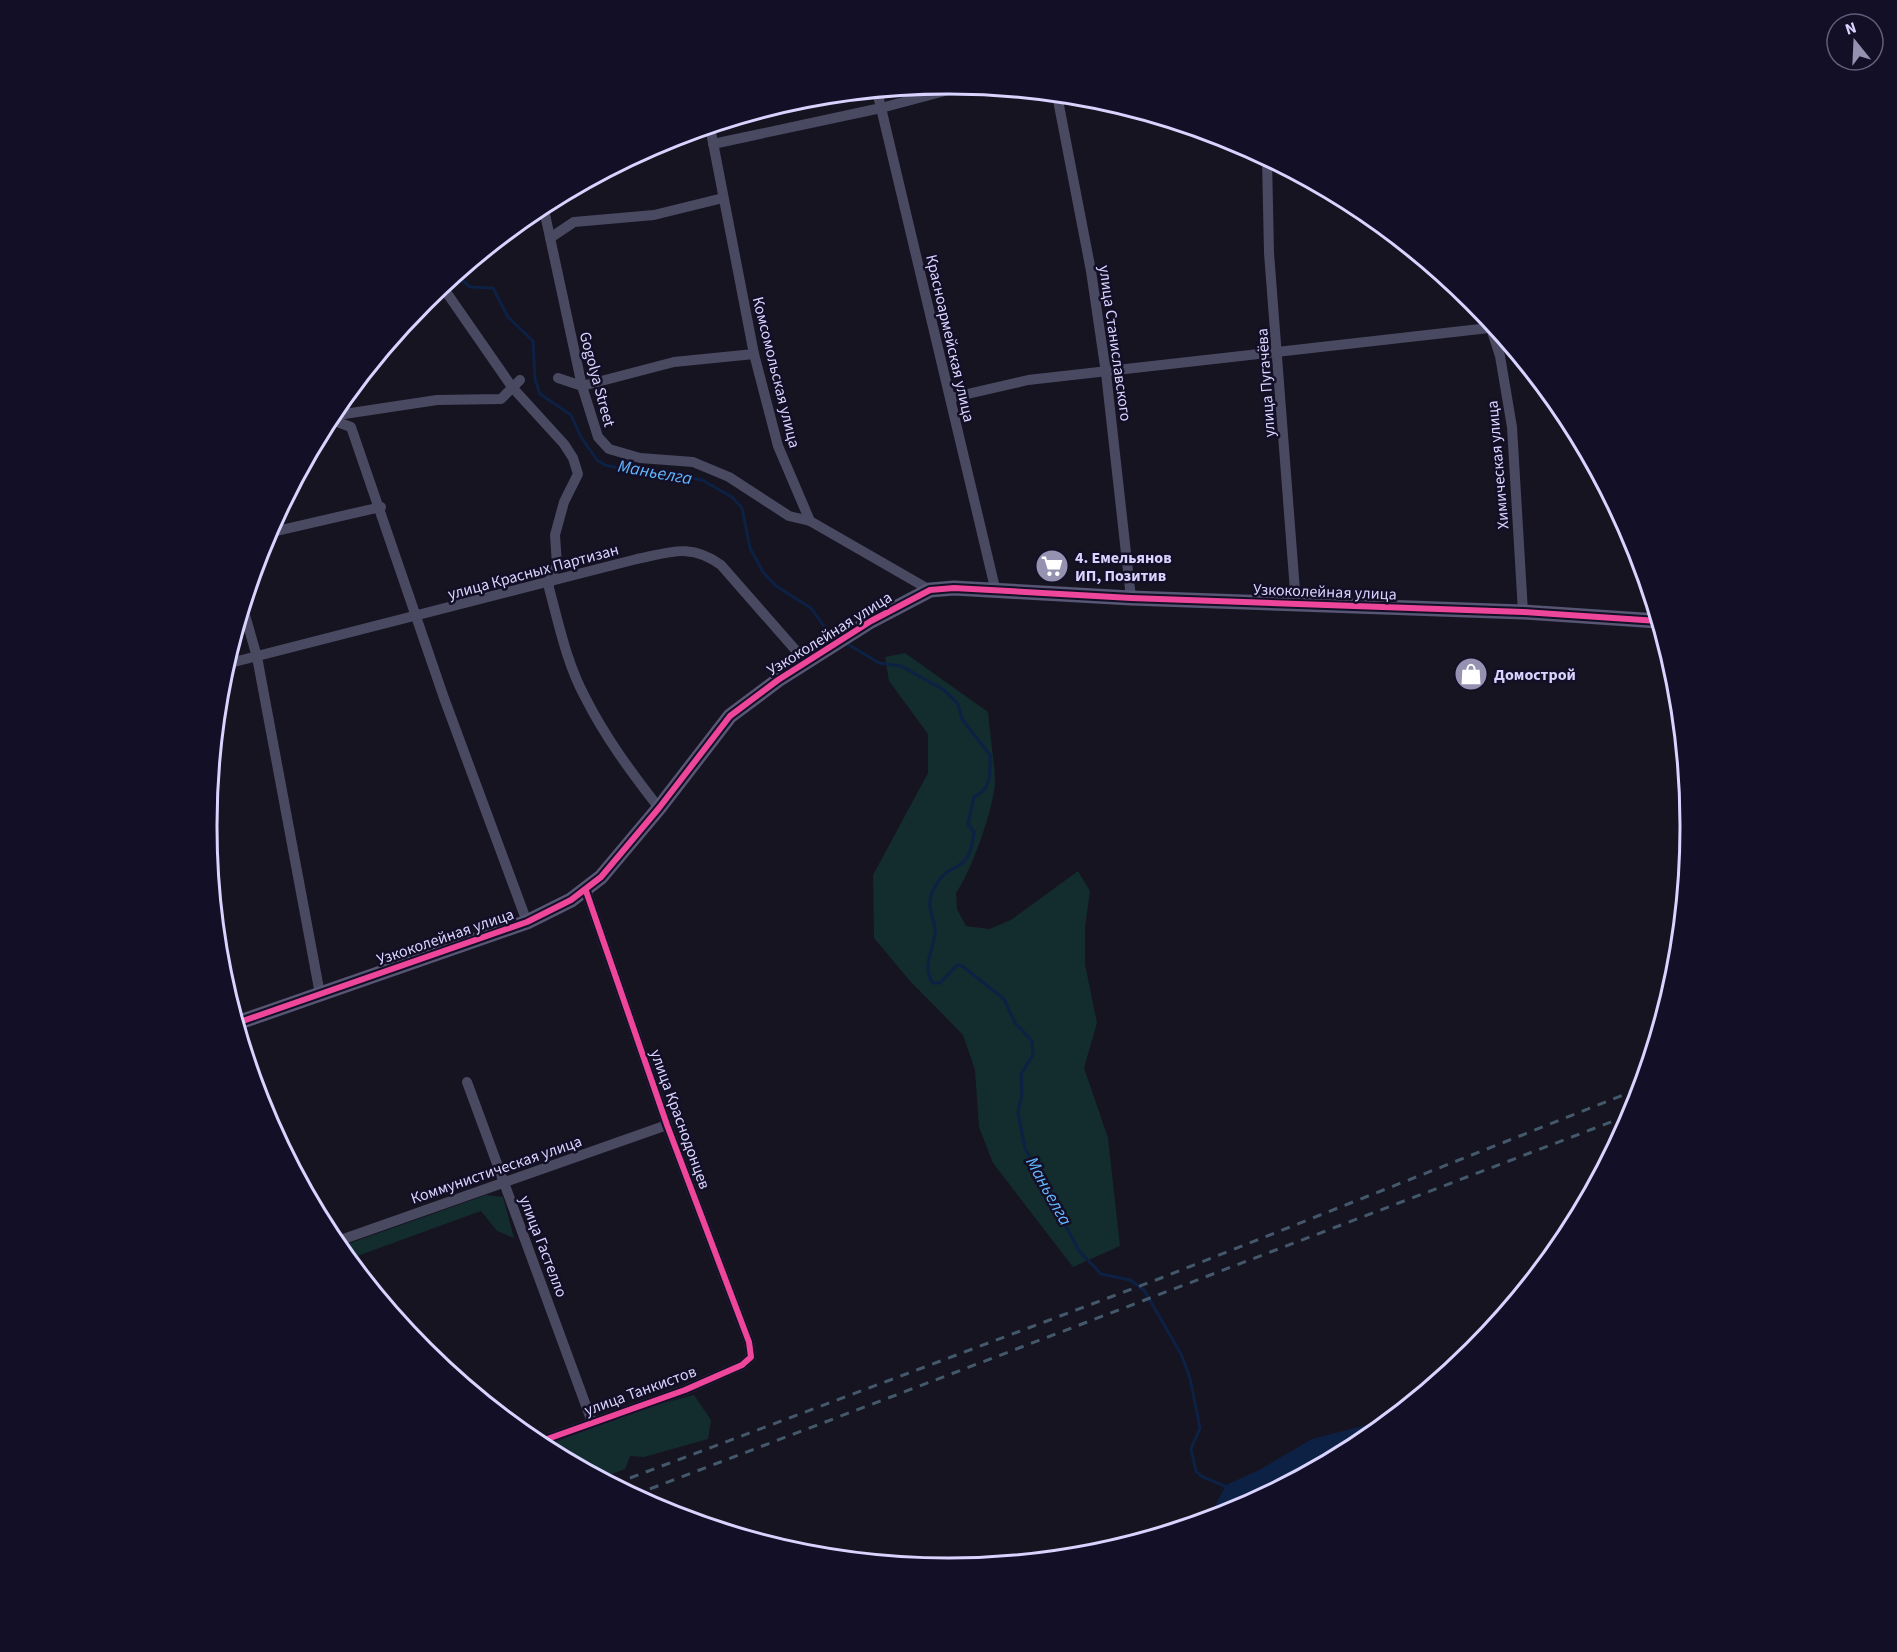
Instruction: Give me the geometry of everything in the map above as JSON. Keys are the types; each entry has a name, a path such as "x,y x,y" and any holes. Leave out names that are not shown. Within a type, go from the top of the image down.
{"street":[{"path":"713,144 881,108 931,95"},
{"name":"Красноармейская улица","path":"879,98 996,592"},
{"name":"улица Станиславского","path":"1059,103 1091,271 1106,373 1131,598"},
{"name":"Комсомольская улица","path":"711,134 754,354 778,446 810,521"},
{"name":"улица Пугачёва","path":"1267,168 1269,253 1296,604"},
{"path":"550,238 574,222 654,215 723,198"},
{"name":"Gogolya Street","path":"545,216 582,386 598,437 609,449 640,458 693,462 729,477 789,516 810,521"},
{"path":"448,293 573,458 578,474 564,502 555,535 557,565 549,581 565,649 584,696 621,759 659,808"},
{"path":"951,398 1028,380 1106,373 1480,324"},
{"name":"Химическая улица","path":"1494,340 1500,356 1512,427 1523,612"},
{"path":"558,378 582,386 674,362 754,354"},
{"path":"344,415 437,400 501,399 516,383"},
{"path":"339,421 351,427 381,507 417,617 526,922"},
{"path":"280,530 381,507"},
{"path":"810,521 930,590"},
{"name":"улица Красных Партизан","path":"236,662 417,617 549,581 675,551 690,550 706,554 721,565 806,662"},
{"name":"Узкоколейная улица","path":"244,1021 526,922 586,891 659,808 730,716 855,630 930,590 954,588 1131,598 1523,612 1650,620"},
{"path":"247,621 257,657 320,994"},
{"name":"улица Краснодонцев","path":"586,891 667,1125 749,1342 751,1357"},
{"name":"улица Гастелло","path":"467,1082 592,1422"},
{"name":"Коммунистическая улица","path":"345,1239 667,1125"},
{"name":"улица Танкистов","path":"549,1438 695,1386 742,1365 751,1357"}],"green space":[{"path":"905,653 988,712 995,781 994,792 987,822 975,855 956,893 957,909 966,926 989,929 1011,920 1078,871 1090,891 1085,927 1085,964 1097,1023 1084,1068 1108,1138 1120,1246 1073,1267 993,1163 979,1127 975,1070 963,1035 910,981 874,938 873,875 928,773 928,734 889,681 885,657"},
{"path":"486,1195 503,1197 514,1238 497,1231 481,1211 357,1256 348,1244"},
{"path":"694,1395 711,1420 708,1439 644,1457 630,1456 625,1469 611,1474 555,1442 641,1409"}],"water":[{"path":"1368,1425 1272,1482 1214,1507 1226,1485 1259,1470 1312,1439"}],"waterway":[{"name":"Маньелга","path":"462,280 470,287 493,288 508,317 533,341 535,379 540,394 571,415 581,437 597,460 605,465 624,469 669,473 702,480 732,497 742,508 750,548 763,572 776,586 811,608 823,625 838,637"},
{"name":"Маньелга","path":"846,643 879,663 901,666 944,690 958,704 962,719 990,755 989,780 984,790 974,797 968,824 974,832 968,856 964,862 942,877 930,898 935,936 928,963 929,976 933,983 940,983 957,965 962,966 1004,999 1015,1023 1032,1041 1033,1055 1021,1074 1022,1093 1018,1113 1025,1148 1079,1251 1101,1274 1130,1280 1144,1290 1181,1354 1190,1378 1200,1428 1191,1449 1196,1471 1201,1476 1229,1488"}],"railway":[{"path":"623,1481 1161,1278 1629,1093"},
{"path":"645,1491 1618,1119"}],"cycle path":[{"path":"244,1021 527,922 571,900 601,877 659,808 730,716 778,680 871,621 930,590 954,588 1131,598 1523,612 1650,620"},
{"path":"549,1438 685,1390 742,1365 751,1357 749,1342 667,1125 586,891"}],"place":[{"name":"4. Емельянов ИП, Позитив","path":"1052,566"},
{"name":"Домострой","path":"1471,674"}]}
